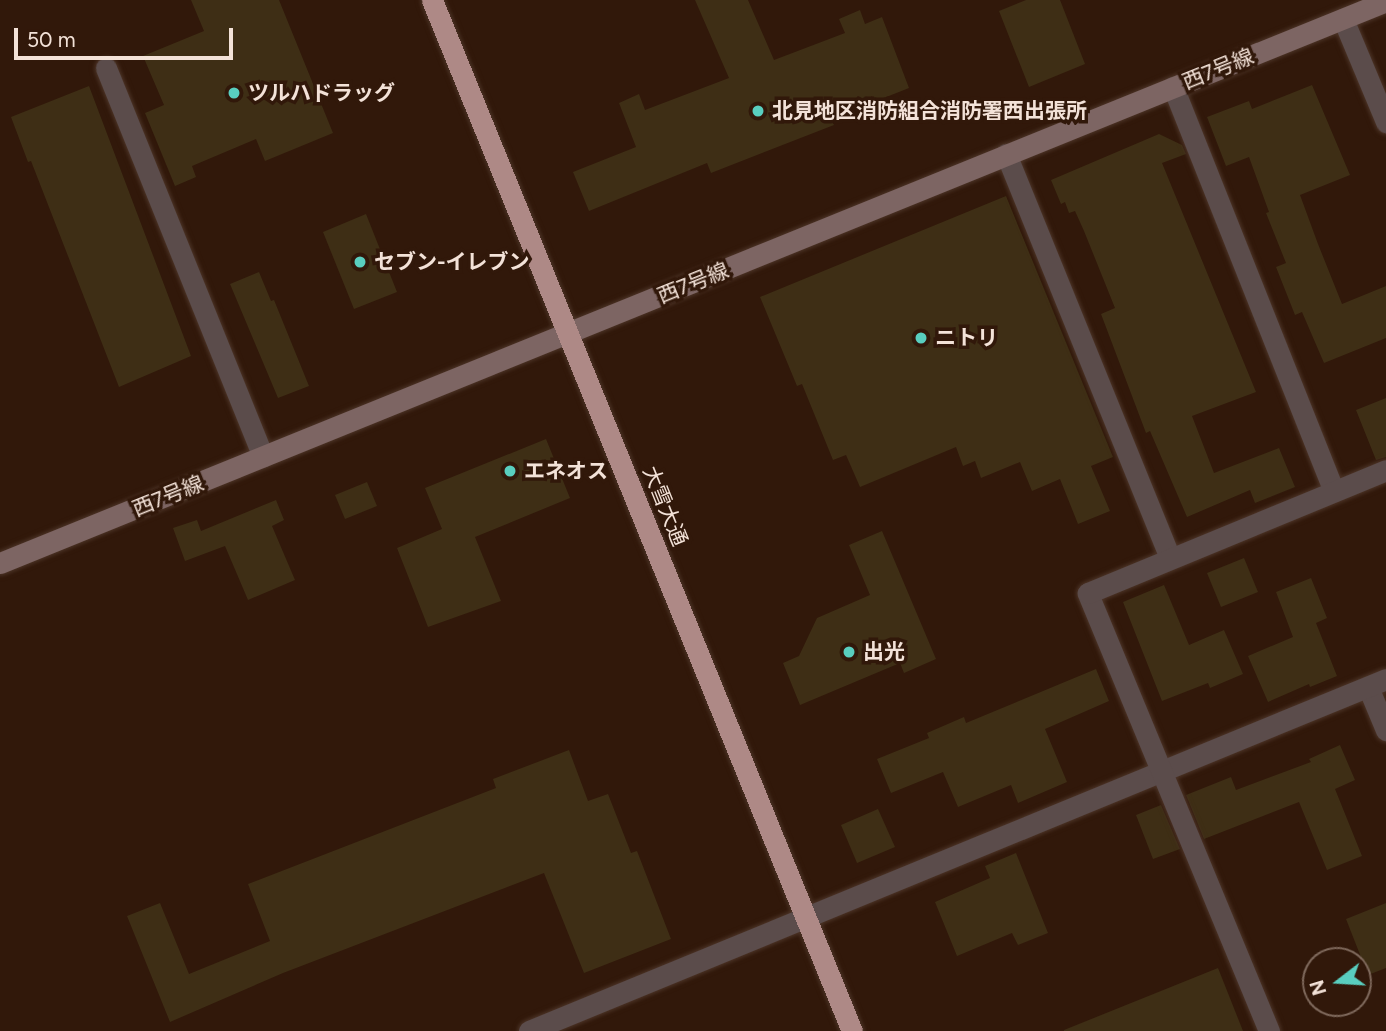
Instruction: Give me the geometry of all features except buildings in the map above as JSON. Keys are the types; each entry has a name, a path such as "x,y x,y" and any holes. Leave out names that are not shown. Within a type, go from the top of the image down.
{"highway":[{"name":"大雪大通","path":"432,0 852,1031"}],"street":[{"name":"西7号線","path":"0,563 1386,1"},
{"path":"1343,19 1386,122"},
{"path":"106,68 263,457"},
{"path":"1173,87 1334,491"},
{"path":"1006,154 1170,557"},
{"path":"1269,1031 1088,593 1386,470"},
{"path":"529,1031 1377,683 1386,730"}],"place":[{"name":"ツルハドラッグ","path":"234,93"},
{"name":"北見地区消防組合消防署西出張所","path":"758,111"},
{"name":"セブン-イレブン","path":"360,262"},
{"name":"ニトリ","path":"921,338"},
{"name":"エネオス","path":"510,471"},
{"name":"出光","path":"849,652"}]}
